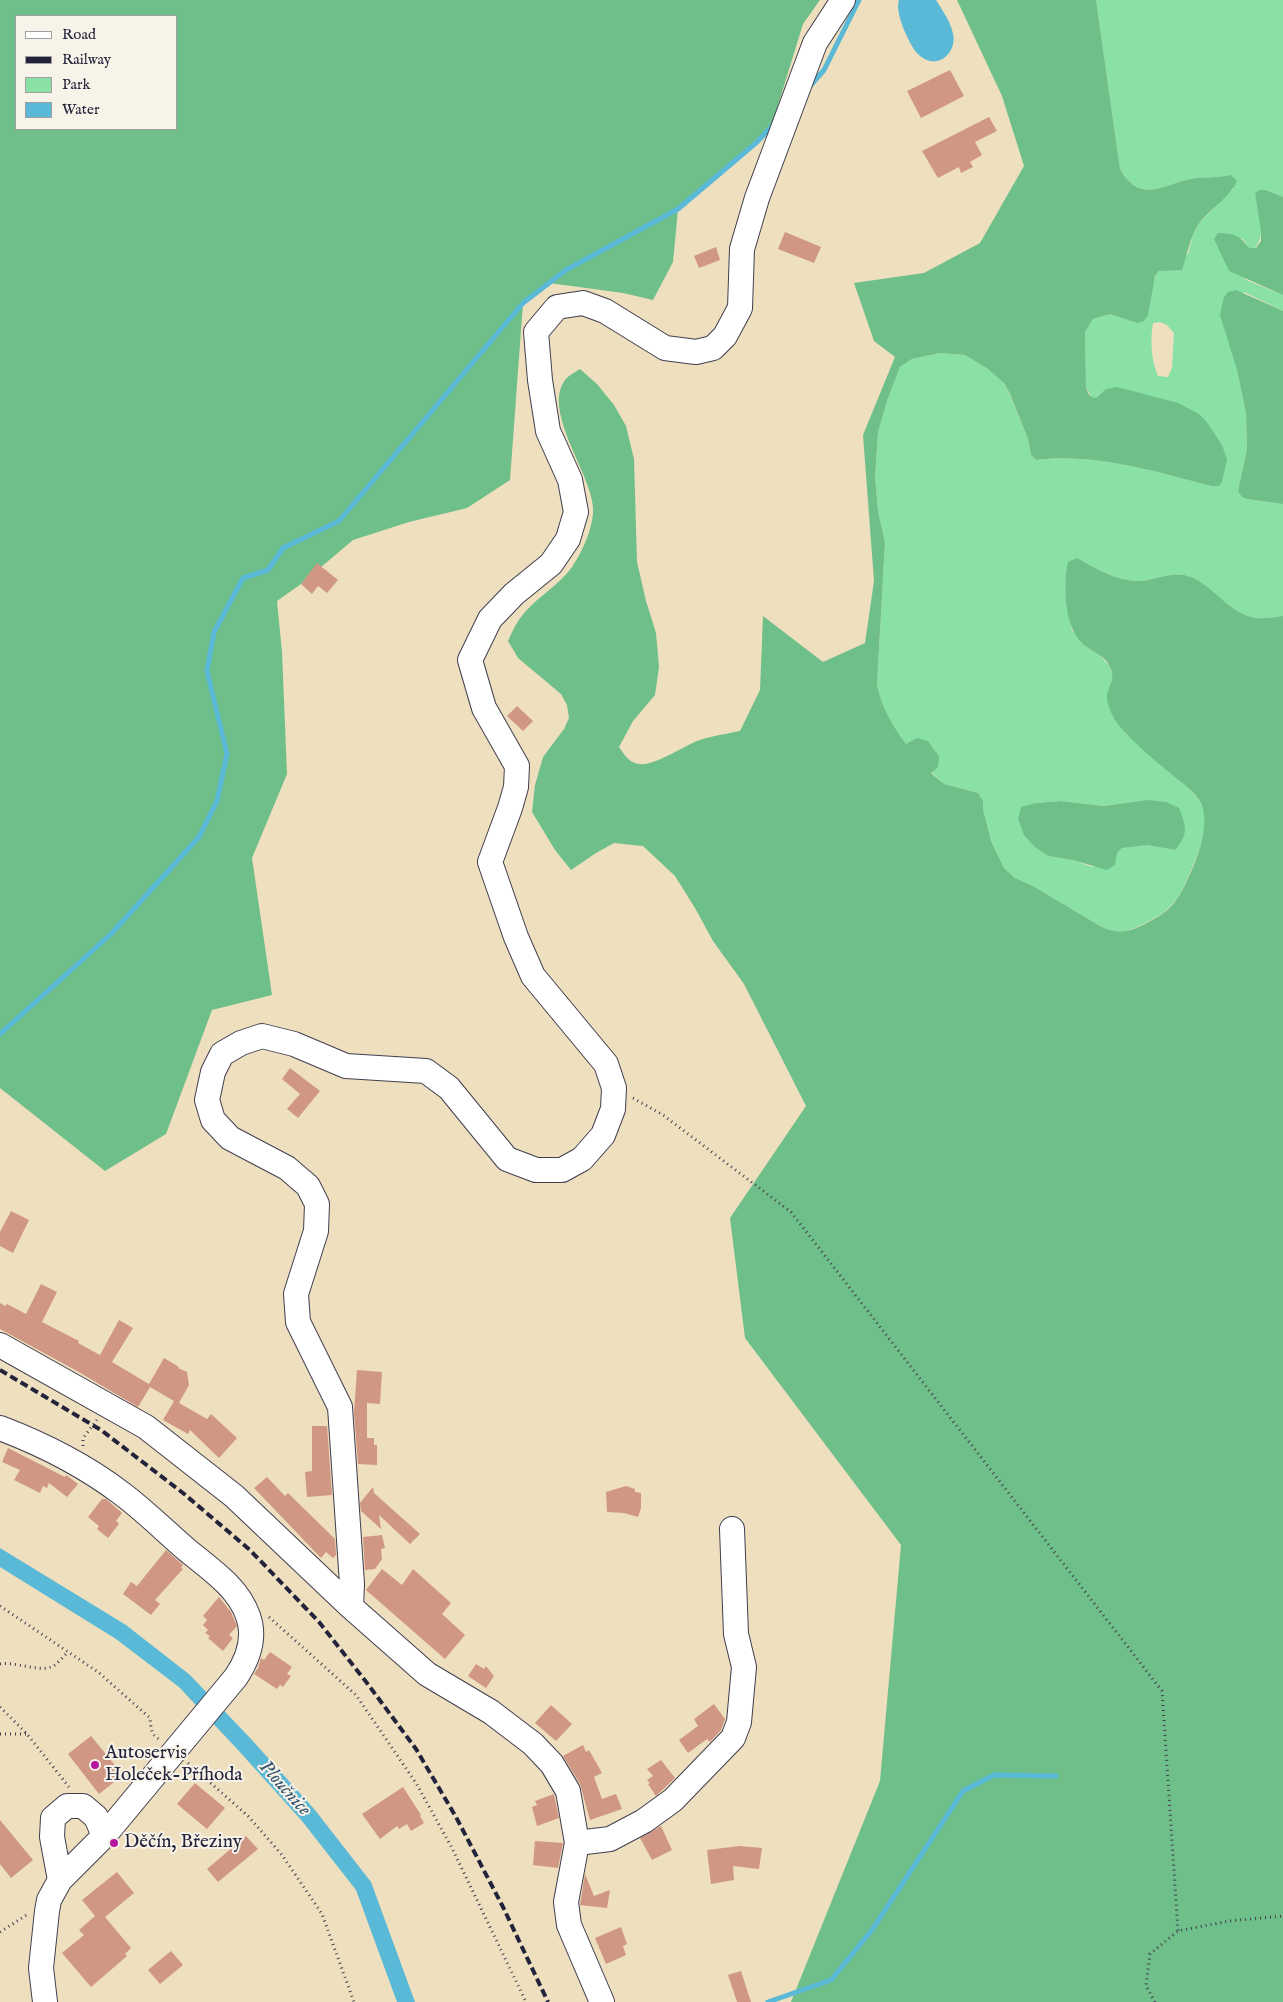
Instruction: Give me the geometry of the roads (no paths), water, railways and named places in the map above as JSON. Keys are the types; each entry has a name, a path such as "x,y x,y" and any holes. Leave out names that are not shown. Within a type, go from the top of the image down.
{"street":[{"path":"351,1607 352,1584 340,1407 298,1322 296,1294 316,1231 317,1204 308,1186 287,1168 230,1138 213,1120 207,1100 213,1072 222,1054 241,1043 262,1036 294,1044 346,1066 426,1070 449,1088 507,1159 536,1170 562,1170 582,1160 604,1135 613,1108 614,1088 606,1064 533,976 516,937 490,862 516,787 517,766 484,708 470,660 490,619 514,594 551,564 568,539 576,512 570,480 548,431 540,380 536,332 557,307 583,303 605,310 665,348 696,352 713,348 725,336 740,308 742,249 757,198 815,43 844,0"},
{"path":"0,1344 146,1427 234,1496 351,1607 428,1674 490,1712 533,1744 552,1764 568,1791 577,1844 566,1902 568,1925 602,2002"},
{"path":"0,1428 55,1452 88,1471 120,1493 225,1582 240,1600 249,1617 252,1633 245,1663 236,1677 104,1836 55,1890"},
{"path":"577,1844 610,1838 644,1821 673,1800 733,1738 739,1722 744,1667 736,1634 732,1529"},
{"path":"41,2000 41,1968 55,1890 52,1837 53,1818 67,1806 83,1806 96,1817 104,1836"}],"water":[{"path":"899,0 936,0 948,21 954,40 950,52 941,60 929,61 914,49 904,30 898,11"},
{"name":"Ploučnice","path":"0,1548 126,1625 190,1675 251,1739 315,1810 371,1882 415,2002 397,2002 356,1890 302,1821 239,1751 179,1687 116,1639 0,1567"}],"waterway":[{"path":"810,86 824,70 859,0"},
{"path":"0,1034 111,934 199,837 217,801 227,754 207,671 214,632 243,578 268,570 283,548 339,521 523,303 566,270 678,209 757,142 773,125"},
{"path":"768,2002 831,1980 872,1930 963,1791 994,1775 1056,1776"}],"railway":[{"path":"0,1370 101,1430 183,1493 250,1550 319,1622 416,1749 456,1817 503,1907 548,2002"}],"place":[{"name":"Autoservis Holeček-Příhoda","path":"95,1765"},
{"name":"Děčín, Březiny","path":"114,1843"}]}
